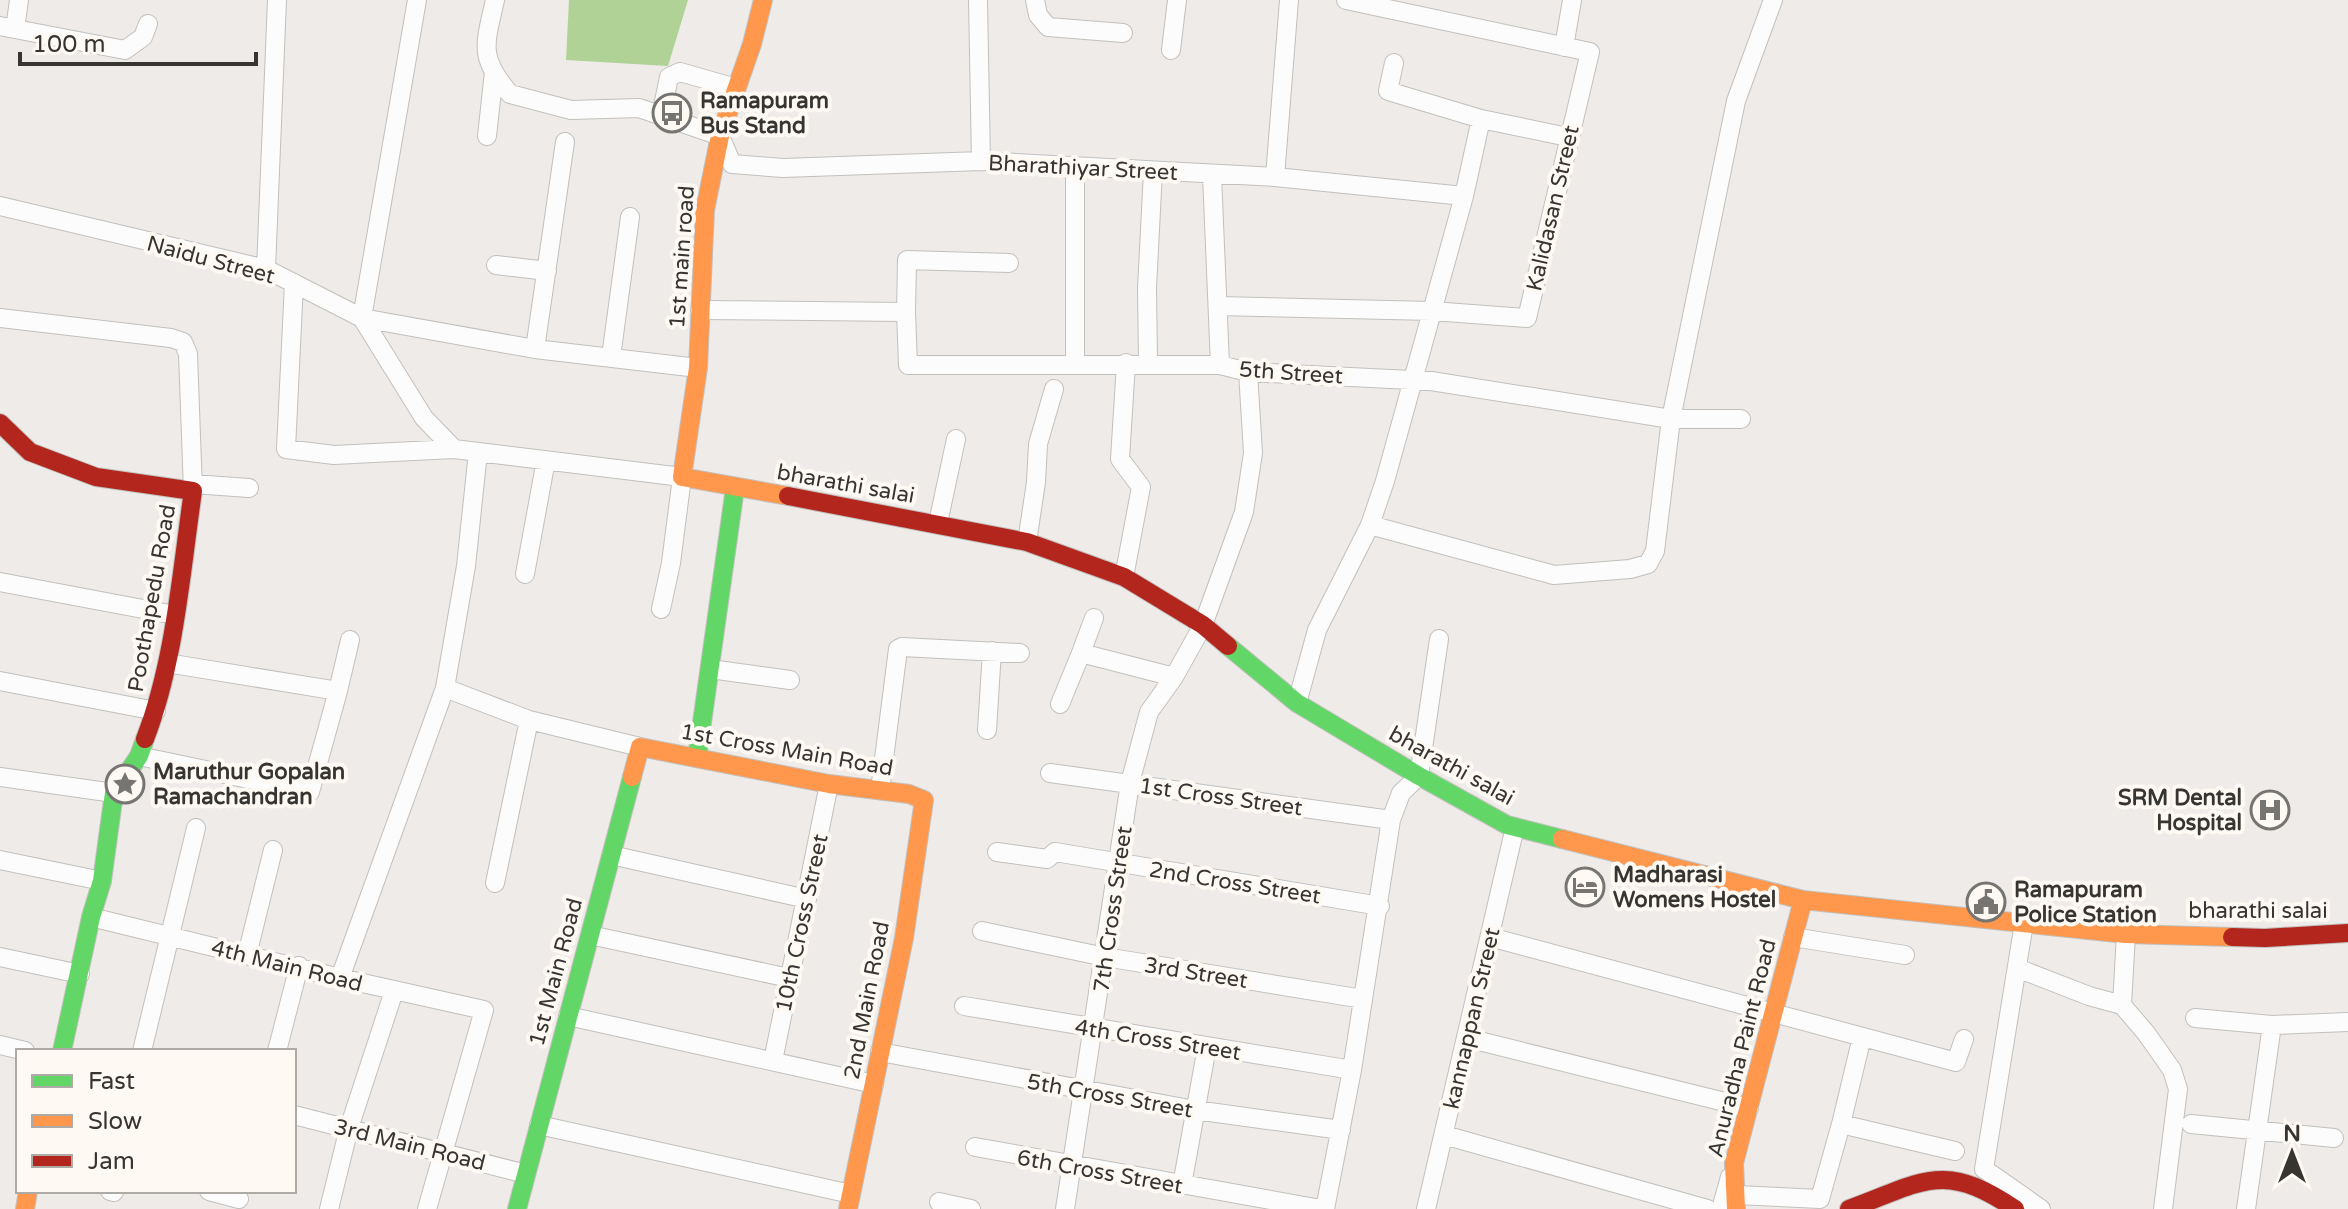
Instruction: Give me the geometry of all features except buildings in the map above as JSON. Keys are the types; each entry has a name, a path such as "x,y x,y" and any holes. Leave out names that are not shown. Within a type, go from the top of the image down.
{"street":[{"path":"19,0 8,27 125,50 143,37 148,24"},
{"path":"266,269 277,0"},
{"path":"417,0 362,318 424,418 454,449"},
{"path":"495,0 486,41 486,57 510,94 571,110 639,108 720,136"},
{"name":"1st main road","path":"682,477 698,368 705,210 720,136 763,0"},
{"path":"978,0 981,161"},
{"path":"1035,0 1038,15 1048,27 1123,33"},
{"path":"1171,50 1177,0"},
{"path":"1275,177 1289,0"},
{"path":"1346,0 1564,47 1572,0"},
{"path":"1370,525 1554,575 1630,569 1648,564 1655,551 1671,419 1736,101 1773,0"},
{"name":"Kalidasan Street","path":"1432,311 1527,318 1590,52 1564,47"},
{"path":"1394,63 1388,91 1481,119 1568,137"},
{"path":"487,136 494,72"},
{"path":"661,116 672,74 680,72 736,88"},
{"path":"1297,703 1317,630 1370,525 1385,481 1464,196 1481,119"},
{"name":"Bharathiyar Street","path":"720,136 732,164 783,168 981,161 1275,177 1464,196"},
{"path":"535,349 565,142"},
{"path":"1075,167 1075,363"},
{"path":"1148,363 1147,288 1153,171"},
{"path":"1212,175 1220,365"},
{"name":"Naidu Street","path":"0,206 266,269 362,318"},
{"path":"611,357 630,217"},
{"path":"700,310 906,312 907,260 1009,263"},
{"path":"496,265 547,271"},
{"path":"294,283 286,449 334,455 454,449 682,477 671,563 661,609"},
{"path":"1218,306 1432,311"},
{"name":"5th Street","path":"906,312 908,365 1220,365 1248,372 1412,379 1671,419 1741,419"},
{"path":"0,318 171,338 183,342 188,354 193,488 249,488"},
{"path":"362,318 535,349 698,368"},
{"path":"1124,577 1141,487 1120,459 1126,363"},
{"name":"7th Cross Street","path":"1065,1209 1130,783 1149,712 1174,677 1203,625 1244,512 1253,453 1248,372"},
{"path":"1027,542 1038,444 1054,389"},
{"name":"Poothapedu Road","path":"0,423 30,452 96,477 193,488 175,615 156,711 139,756 114,793 102,881 91,917 62,1049"},
{"path":"938,523 956,439"},
{"path":"340,978 445,688 466,566 478,452"},
{"path":"525,574 546,460"},
{"name":"bharathi salai","path":"682,477 1027,542 1124,577 1203,625 1297,703 1419,776 1515,827 1803,900 2126,934 2265,938 2348,933"},
{"path":"697,758 735,488"},
{"path":"0,582 175,615"},
{"path":"1060,704 1094,618"},
{"path":"1323,1209 1352,1070 1391,820 1401,793 1419,776 1439,639"},
{"path":"139,756 310,792 350,640"},
{"path":"880,790 898,649 1020,653"},
{"path":"987,730 992,651"},
{"path":"1081,653 1174,677"},
{"path":"167,663 338,691"},
{"path":"710,669 790,680"},
{"path":"0,681 156,711"},
{"path":"445,688 529,720 640,747"},
{"path":"495,883 529,720"},
{"name":"1st Cross Main Road","path":"640,747 829,784 909,794 924,800"},
{"name":"1st Main Road","path":"517,1209 640,747"},
{"name":"1st Cross Street","path":"1050,773 1391,820"},
{"path":"0,777 114,793"},
{"name":"10th Cross Street","path":"773,1061 829,784"},
{"name":"2nd Main Road","path":"849,1201 904,938 924,800"},
{"name":"kannappan Street","path":"1426,1209 1515,827"},
{"path":"142,1049 196,828"},
{"path":"247,955 273,850"},
{"name":"2nd Cross Street","path":"997,852 1047,859 1055,852 1380,906"},
{"path":"611,855 807,899"},
{"path":"0,860 102,881"},
{"name":"Anuradha Paint Road","path":"1736,1202 1734,1163 1803,900"},
{"name":"4th Main Road","path":"91,917 484,1010 442,1153"},
{"path":"2024,923 1984,1169 2041,1209"},
{"name":"3rd Street","path":"982,931 1105,957 1363,999"},
{"path":"2122,1005 2126,934"},
{"path":"590,935 789,978"},
{"path":"1490,937 1956,1062 1964,1039"},
{"path":"1793,937 1905,955"},
{"path":"0,957 80,974"},
{"path":"278,1049 299,966"},
{"path":"2017,968 2089,996 2122,1005 2172,1070 2178,1089 2163,1209"},
{"path":"329,1209 349,1128 394,991"},
{"name":"4th Cross Street","path":"964,1006 1352,1070"},
{"path":"568,1016 874,1084"},
{"path":"2195,1018 2272,1025 2348,1022"},
{"path":"2246,1209 2272,1025"},
{"path":"1736,1202 1820,1199 1862,1037"},
{"path":"1467,1038 1749,1108"},
{"path":"1182,1185 1207,1047"},
{"name":"5th Cross Street","path":"880,1052 1195,1110 1341,1130"},
{"name":"3rd Main Road","path":"296,1115 526,1174"},
{"path":"1841,1124 1955,1151"},
{"path":"2191,1124 2334,1138"},
{"path":"539,1125 849,1201"},
{"path":"1444,1135 1707,1209"},
{"name":"6th Cross Street","path":"975,1147 1072,1167 1323,1209"},
{"path":"427,1209 442,1153"},
{"path":"1721,1209 1734,1163"},
{"path":"1849,1209 1930,1181 1951,1178 1992,1193 2015,1209"},
{"path":"216,1193 239,1200"},
{"path":"939,1202 971,1209"}],"shaded area":[{"path":"569,0 688,0 668,66 566,60"}],"traffic: fast":[{"path":"697,758 735,488"},
{"path":"1228,646 1297,703 1419,776 1507,825 1562,839"},
{"path":"62,1049 91,917 102,881 114,793 139,756 145,739"},
{"path":"517,1209 632,777"}],"traffic: slow":[{"path":"763,0 752,44 720,136 705,210 698,368 682,477 788,496"},
{"path":"632,777 640,747 829,784 909,794 924,800 904,938 848,1209"},
{"path":"1562,839 1803,900 2126,934 2232,937"},
{"path":"1736,1209 1734,1163 1803,900"},
{"path":"25,1209 28,1193"}],"traffic: jam":[{"path":"0,423 30,452 96,477 193,491 170,648 145,739"},
{"path":"788,496 1027,542 1124,577 1203,625 1228,646"},
{"path":"2232,937 2348,933"},
{"path":"1849,1209 1933,1180 1969,1185 2015,1209"}],"place":[{"name":"Ramapuram Bus Stand","path":"672,113"},
{"name":"Maruthur Gopalan Ramachandran","path":"125,784"},
{"name":"SRM Dental Hospital","path":"2270,810"},
{"name":"Madharasi Womens Hostel","path":"1585,887"},
{"name":"Ramapuram Police Station","path":"1986,902"}]}
